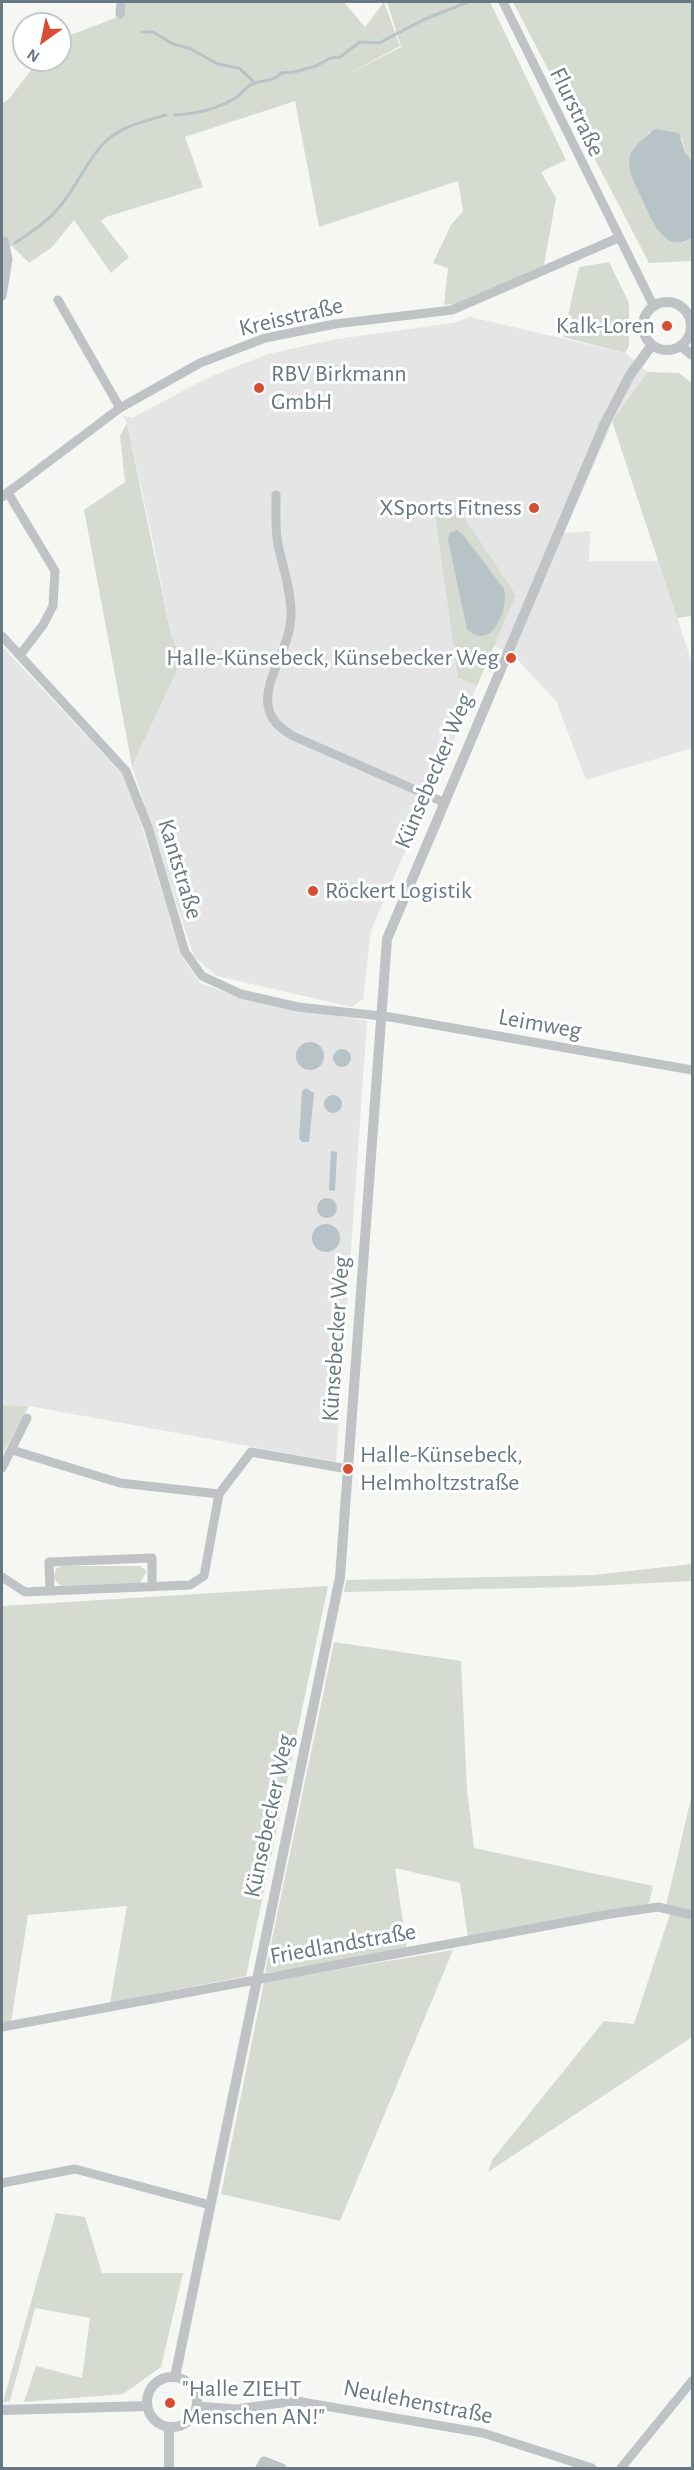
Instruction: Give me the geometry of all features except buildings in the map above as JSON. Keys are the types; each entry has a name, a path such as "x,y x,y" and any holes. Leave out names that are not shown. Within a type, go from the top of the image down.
{"street":[{"path":"120,14 121,2"},
{"name":"Flurstraße","path":"503,2 653,305"},
{"name":"Kreisstraße","path":"5,495 120,408 200,363 265,338 335,324 452,310 618,238"},
{"path":"2,296 8,259 4,241"},
{"path":"58,300 120,408"},
{"path":"667,301 689,307 690,333 681,346 667,350 652,345 643,334 643,318 653,305 667,301"},
{"name":"Künsebecker Weg","path":"175,2377 340,1577 387,939 604,424 630,375 652,345"},
{"path":"681,346 693,355"},
{"path":"5,495 55,571 53,606 43,625 20,655"},
{"path":"276,495 278,542 291,612 288,640 268,686 268,707 272,718 279,727 292,736 443,802"},
{"name":"Kantstraße","path":"2,636 126,771 148,827 185,952 202,976 241,994 298,1007 380,1017"},
{"name":"Leimweg","path":"380,1017 693,1070"},
{"path":"2,1468 27,1418"},
{"path":"12,1450 120,1484 219,1494"},
{"path":"2,1577 25,1592 190,1585 204,1575 219,1494 251,1452 348,1469"},
{"path":"50,1591 49,1562 152,1558 152,1587"},
{"name":"Friedlandstraße","path":"2,2027 249,1983 256,1979 610,1914 658,1907 693,1915"},
{"path":"2,2183 75,2169 210,2205"},
{"path":"175,2377 192,2386 197,2395 197,2406 188,2422 170,2427 159,2424 151,2416 147,2406 148,2394 163,2378 175,2377"},
{"path":"621,2469 693,2381"},
{"name":"Neulehenstraße","path":"197,2406 236,2409 296,2401 483,2433 592,2469"},
{"path":"2,2410 147,2406"},
{"path":"169,2469 170,2427"},
{"path":"262,2465 282,2469"}],"shaded area":[{"path":"124,2 344,2 365,27 384,2 400,46 343,77 401,47 387,2 490,2 566,160 541,172 556,198 544,265 455,304 444,305 448,268 433,263 451,225 463,211 458,181 319,227 295,101 185,137 203,187 106,217 101,221 129,257 111,273 74,220 52,247 29,263 12,246 2,249 2,103 8,100 30,72 72,72 72,34 123,15"},
{"path":"513,2 692,2 692,162 685,152 682,138 649,132 632,151 683,243 692,238 692,261 649,263"},
{"path":"656,129 679,133 685,152 692,162 692,238 682,242 674,242 660,233 630,172 630,155 641,140"},
{"path":"609,262 629,303 629,346 625,353 563,337 579,267"},
{"path":"470,317 625,353 648,372 613,421 564,533 590,531 589,561 659,561 692,664 692,748 586,780 556,701 512,654 494,646 516,594 433,502 458,678 477,686 371,930 363,999 352,1007 217,976 194,957 132,766 182,660 171,635 127,423 122,415 132,418 207,378 268,354 337,339 453,323"},
{"path":"648,372 679,373 692,383 692,616 677,618 612,421"},
{"path":"127,423 171,635 182,660 132,766 84,510 125,482 120,436"},
{"path":"433,502 461,513 516,595 477,686 458,678"},
{"path":"457,530 504,589 504,606 501,616 491,632 484,635 476,635 467,629 448,540 450,533"},
{"path":"2,646 127,779 182,957 200,983 242,998 367,1021 336,1462 29,1406 2,1405"},
{"path":"310,1042 320,1046 324,1056 320,1066 310,1070 300,1066 296,1056 300,1046"},
{"path":"342,1049 348,1052 351,1058 348,1064 342,1067 336,1064 333,1058 336,1052"},
{"path":"306,1088 314,1093 309,1142 302,1142 299,1138 302,1091"},
{"path":"333,1095 339,1098 342,1104 339,1110 333,1113 327,1110 324,1104 327,1098"},
{"path":"331,1151 337,1152 335,1191 329,1190"},
{"path":"327,1198 334,1201 337,1208 334,1215 327,1218 320,1215 317,1208 320,1201"},
{"path":"326,1224 336,1228 340,1238 336,1248 326,1252 316,1248 312,1238 316,1228"},
{"path":"2,1405 29,1406 2,1455"},
{"path":"692,1564 692,1581 571,1587 344,1592 346,1580 594,1575"},
{"path":"61,1566 140,1566 147,1571 140,1583 61,1586 53,1578 56,1569"},
{"path":"328,1586 246,1976 110,2003 127,1906 28,1915 11,2022 2,2023 2,1606"},
{"path":"334,1642 461,1661 467,1790 474,1848 653,1886 649,1903 610,1914 468,1938 460,1883 395,1868 407,1949 265,1973"},
{"path":"692,1794 692,1911 666,1906"},
{"path":"670,1914 692,1919 692,2037 488,2172 492,2160 604,2021 634,2024"},
{"path":"453,1950 340,2221 221,2194 264,1982"},
{"path":"56,2213 85,2217 102,2273 183,2273 161,2367 123,2394 24,2402 36,2366 82,2378 90,2318 35,2308 10,2401 3,2402"}],"waterway":[{"path":"175,115 220,106 234,99 252,84 271,80 281,73 294,72 316,66 330,58 340,57 360,42 379,43 423,20 468,2"},
{"path":"142,32 153,32 173,44 189,48 218,64 239,68 255,83"},
{"path":"15,243 40,226 56,211 93,156 106,141 127,128 166,115"}],"place":[{"name":"Kalk-Loren","path":"667,326"},
{"name":"RBV Birkmann GmbH","path":"259,388"},
{"name":"XSports Fitness","path":"534,508"},
{"name":"Halle-Künsebeck, Künsebecker Weg","path":"511,658"},
{"name":"Röckert Logistik","path":"313,891"},
{"name":"Halle-Künsebeck, Helmholtzstraße","path":"348,1469"},
{"name":"\"Halle ZIEHT Menschen AN!\"","path":"170,2403"}]}
